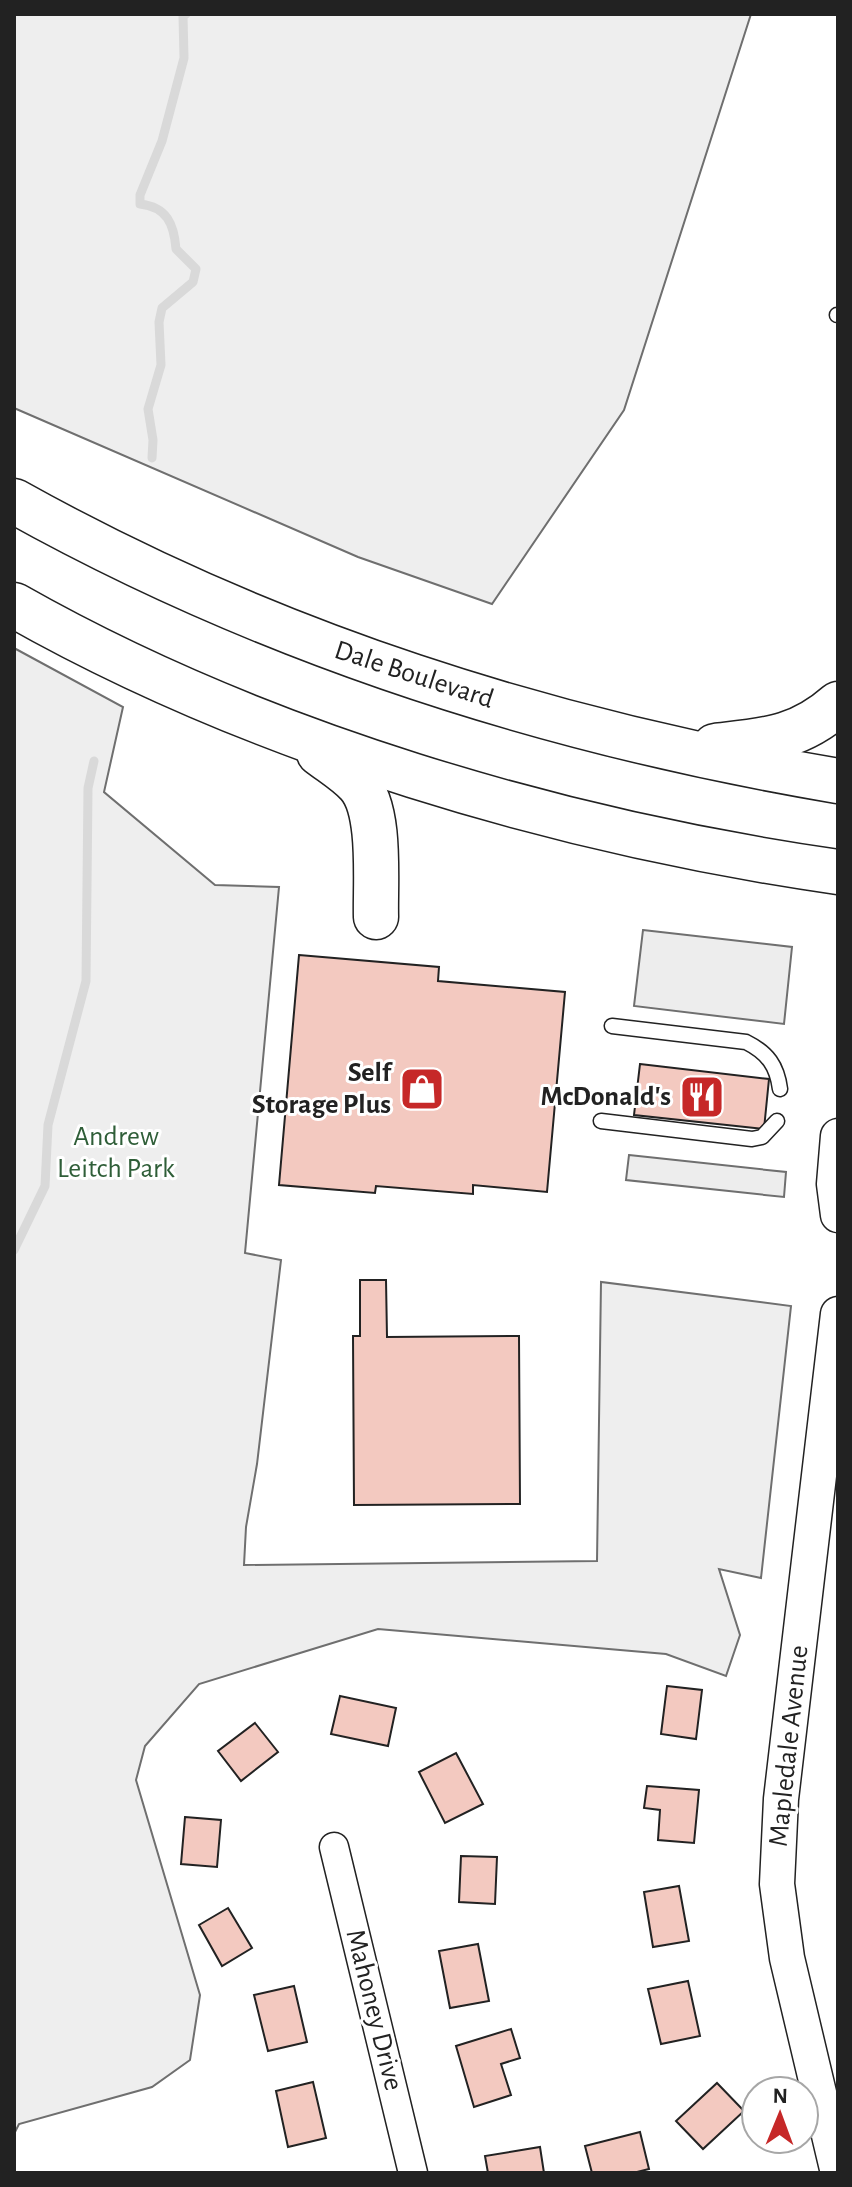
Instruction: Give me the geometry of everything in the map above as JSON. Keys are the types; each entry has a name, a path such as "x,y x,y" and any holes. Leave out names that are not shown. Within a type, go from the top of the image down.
{"main road":[{"name":"Dale Boulevard","path":"14,501 63,529 184,588 326,647 414,678 631,741 838,781"},
{"path":"14,605 62,632 165,680 295,734 425,778 583,822 730,855 838,872"},
{"path":"676,751 790,735 814,724 838,704"},
{"path":"295,734 358,783 368,799 374,836 376,917"}],"street":[{"path":"838,1136 834,1184 838,1215"},
{"name":"Mapledale Avenue","path":"838,1314 790,1710 777,1871 787,1958 838,2173"},
{"name":"Mahoney Drive","path":"334,1847 413,2173"}],"lane":[{"path":"612,1026 746,1042 766,1053 775,1067 780,1089"},
{"path":"601,1121 752,1139 762,1137 777,1121"}],"green space":[{"path":"14,14 751,14 624,410 492,604 358,557 14,408"},
{"name":"Andrew Leitch Park","path":"14,648 123,707 104,792 215,885 279,887 245,1253 281,1260 257,1464 246,1527 244,1565 597,1561 601,1282 791,1306 761,1578 719,1569 740,1635 726,1676 666,1654 378,1629 199,1684 145,1746 136,1780 200,1995 190,2060 152,2087 19,2124 14,2134"}],"shaded area":[{"path":"643,930 792,947 784,1024 634,1006"},
{"path":"629,1155 786,1172 784,1197 626,1180"}],"building":[{"name":"Self Storage Plus","path":"299,955 439,967 438,981 565,992 547,1192 473,1185 473,1194 376,1186 375,1193 279,1185"},
{"name":"McDonald's","path":"640,1064 769,1079 764,1129 634,1115"},
{"path":"360,1280 386,1280 387,1337 519,1336 520,1504 354,1505 353,1336 360,1336"},
{"path":"667,1686 702,1690 696,1739 661,1734"},
{"path":"340,1696 396,1708 388,1746 331,1734"},
{"path":"255,1723 278,1752 241,1781 218,1751"},
{"path":"456,1753 483,1804 445,1823 419,1772"},
{"path":"647,1786 699,1790 694,1843 658,1840 660,1810 644,1808"},
{"path":"185,1817 221,1820 217,1867 181,1864"},
{"path":"461,1856 497,1857 495,1904 459,1902"},
{"path":"679,1886 689,1941 653,1947 644,1892"},
{"path":"228,1908 252,1948 222,1966 199,1925"},
{"path":"478,1944 489,2001 450,2008 439,1951"},
{"path":"688,1981 700,2036 661,2044 648,1989"},
{"path":"294,1986 307,2042 268,2051 254,1995"},
{"path":"511,2029 520,2058 501,2064 511,2095 474,2107 456,2046"},
{"path":"313,2082 326,2138 288,2147 276,2091"},
{"path":"717,2083 740,2107 740,2115 703,2149 676,2121"},
{"path":"640,2132 649,2169 633,2173 592,2173 585,2146"},
{"path":"540,2147 544,2173 488,2173 485,2156"}],"waterway":[{"path":"152,458 153,440 148,409 161,365 159,322 162,308 193,282 196,269 176,249 167,218 157,209 140,204 140,195 162,141 184,58 183,16 186,14"},
{"path":"14,1250 45,1186 48,1125 86,981 88,788 94,761"}],"place":[{"name":"Self Storage Plus","path":"422,1089"},
{"name":"McDonald's","path":"702,1097"}]}
